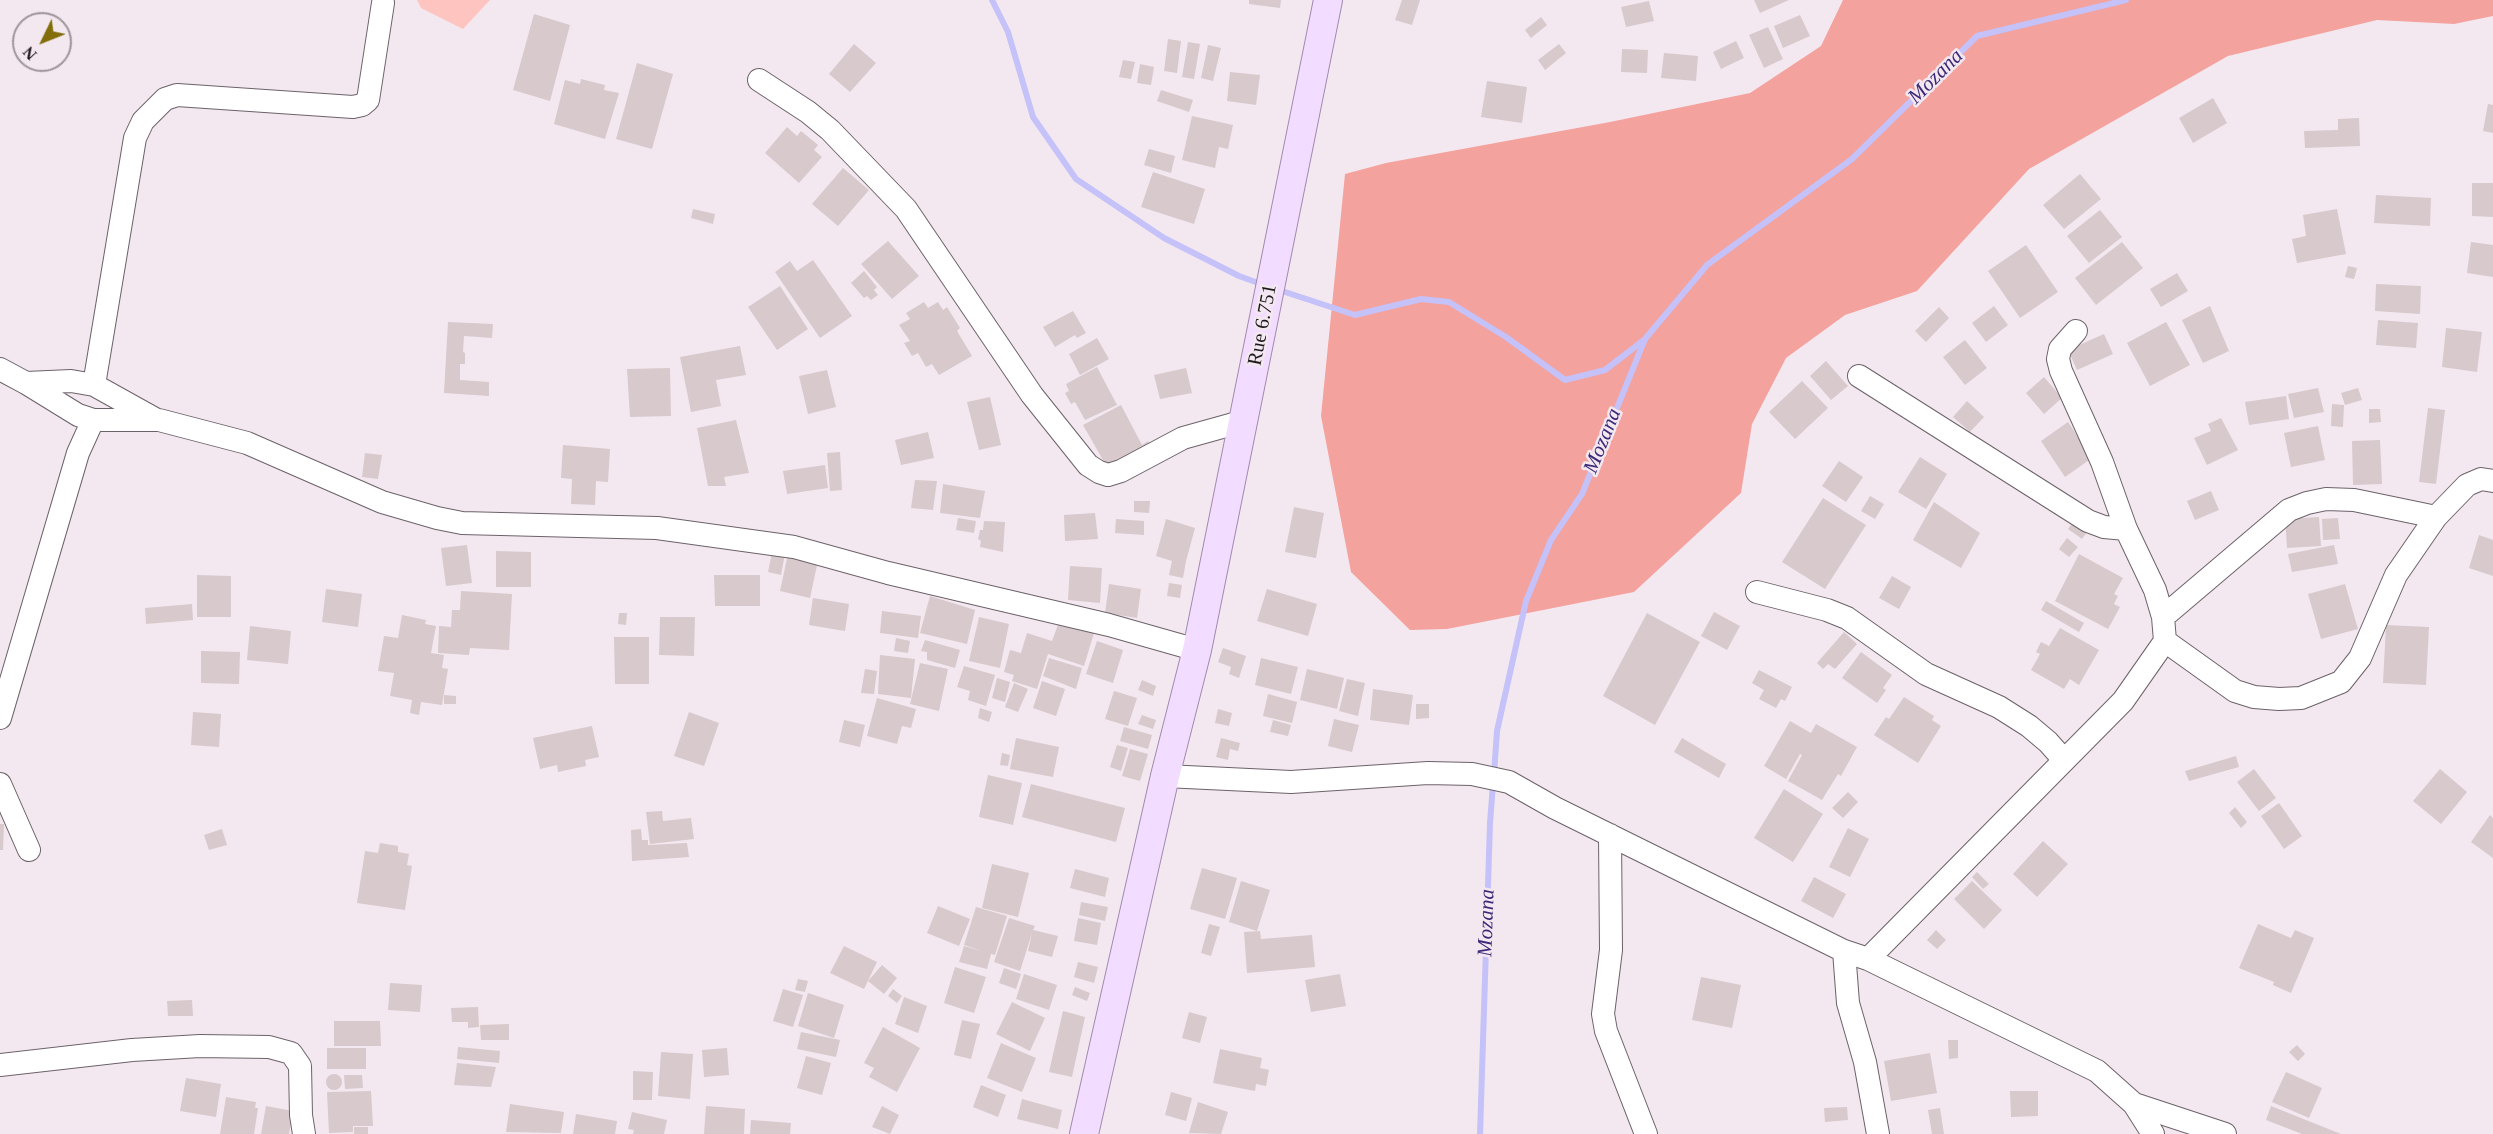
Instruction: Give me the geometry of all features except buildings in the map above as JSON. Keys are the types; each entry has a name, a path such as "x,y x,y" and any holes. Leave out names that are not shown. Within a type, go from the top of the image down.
{"main road":[{"name":"Rue 6.751","path":"1084,1134 1165,776 1197,650 1328,0"}],"street":[{"path":"94,385 135,138 143,121 165,99 177,95 353,107 362,105 368,100 383,3"},
{"path":"759,80 808,112 830,130 906,209 1032,395 1093,468 1108,475 1121,471 1183,438 1244,421"},
{"path":"1868,959 2038,790 2064,760 2123,701 2165,641 2163,617 2155,590 2126,530 2102,462 2061,371 2058,359 2061,349 2076,331"},
{"path":"0,369 78,415 93,420 159,420"},
{"path":"1859,376 2088,521 2104,527 2126,530"},
{"path":"26,383 71,381 94,385 159,420 247,443 382,502 437,518 462,523 657,528 794,547 888,573 1109,625 1197,650"},
{"path":"0,718 78,453 93,420"},
{"path":"2165,641 2235,691 2254,697 2301,698 2341,682 2356,664 2396,575 2436,517 2467,485 2481,479 2493,481"},
{"path":"2163,617 2289,510 2307,502 2326,499 2354,500 2436,517"},
{"path":"1756,592 1827,610 1847,618 1926,674 1999,707 2029,726 2064,760"},
{"path":"1165,776 1291,782 1428,773 1472,774 1509,782 1610,835 1844,951 1868,959 2097,1071 2134,1104 2153,1134"},
{"path":"0,784 29,850"},
{"path":"1610,835 1611,950 1603,1014 1606,1031 1646,1134"},
{"path":"1844,951 1848,1003 1865,1062 1878,1134"},
{"path":"0,1065 201,1046 269,1047 291,1053 300,1066 300,1115 304,1134"},
{"path":"2134,1104 2225,1134"}],"shaded area":[{"path":"417,0 490,0 463,29 421,8"},
{"path":"1843,0 2493,0 2493,16 2454,24 2377,20 2228,56 2029,169 1917,291 1845,315 1786,358 1752,424 1741,493 1634,592 1447,629 1410,630 1351,572 1321,416 1345,174 1386,163 1610,122 1750,93 1821,46"}],"waterway":[{"path":"992,0 1008,32 1033,117 1076,179 1164,238 1239,276 1264,285"},
{"name":"Mozana","path":"1494,774 1497,731 1526,601 1551,540 1582,494 1645,339 1707,265 1852,159 1977,36 2126,0"},
{"path":"1276,289 1355,315 1421,299 1449,302 1506,337 1565,380 1605,370 1644,340"},
{"name":"Mozana","path":"1480,1134 1493,784"}]}
